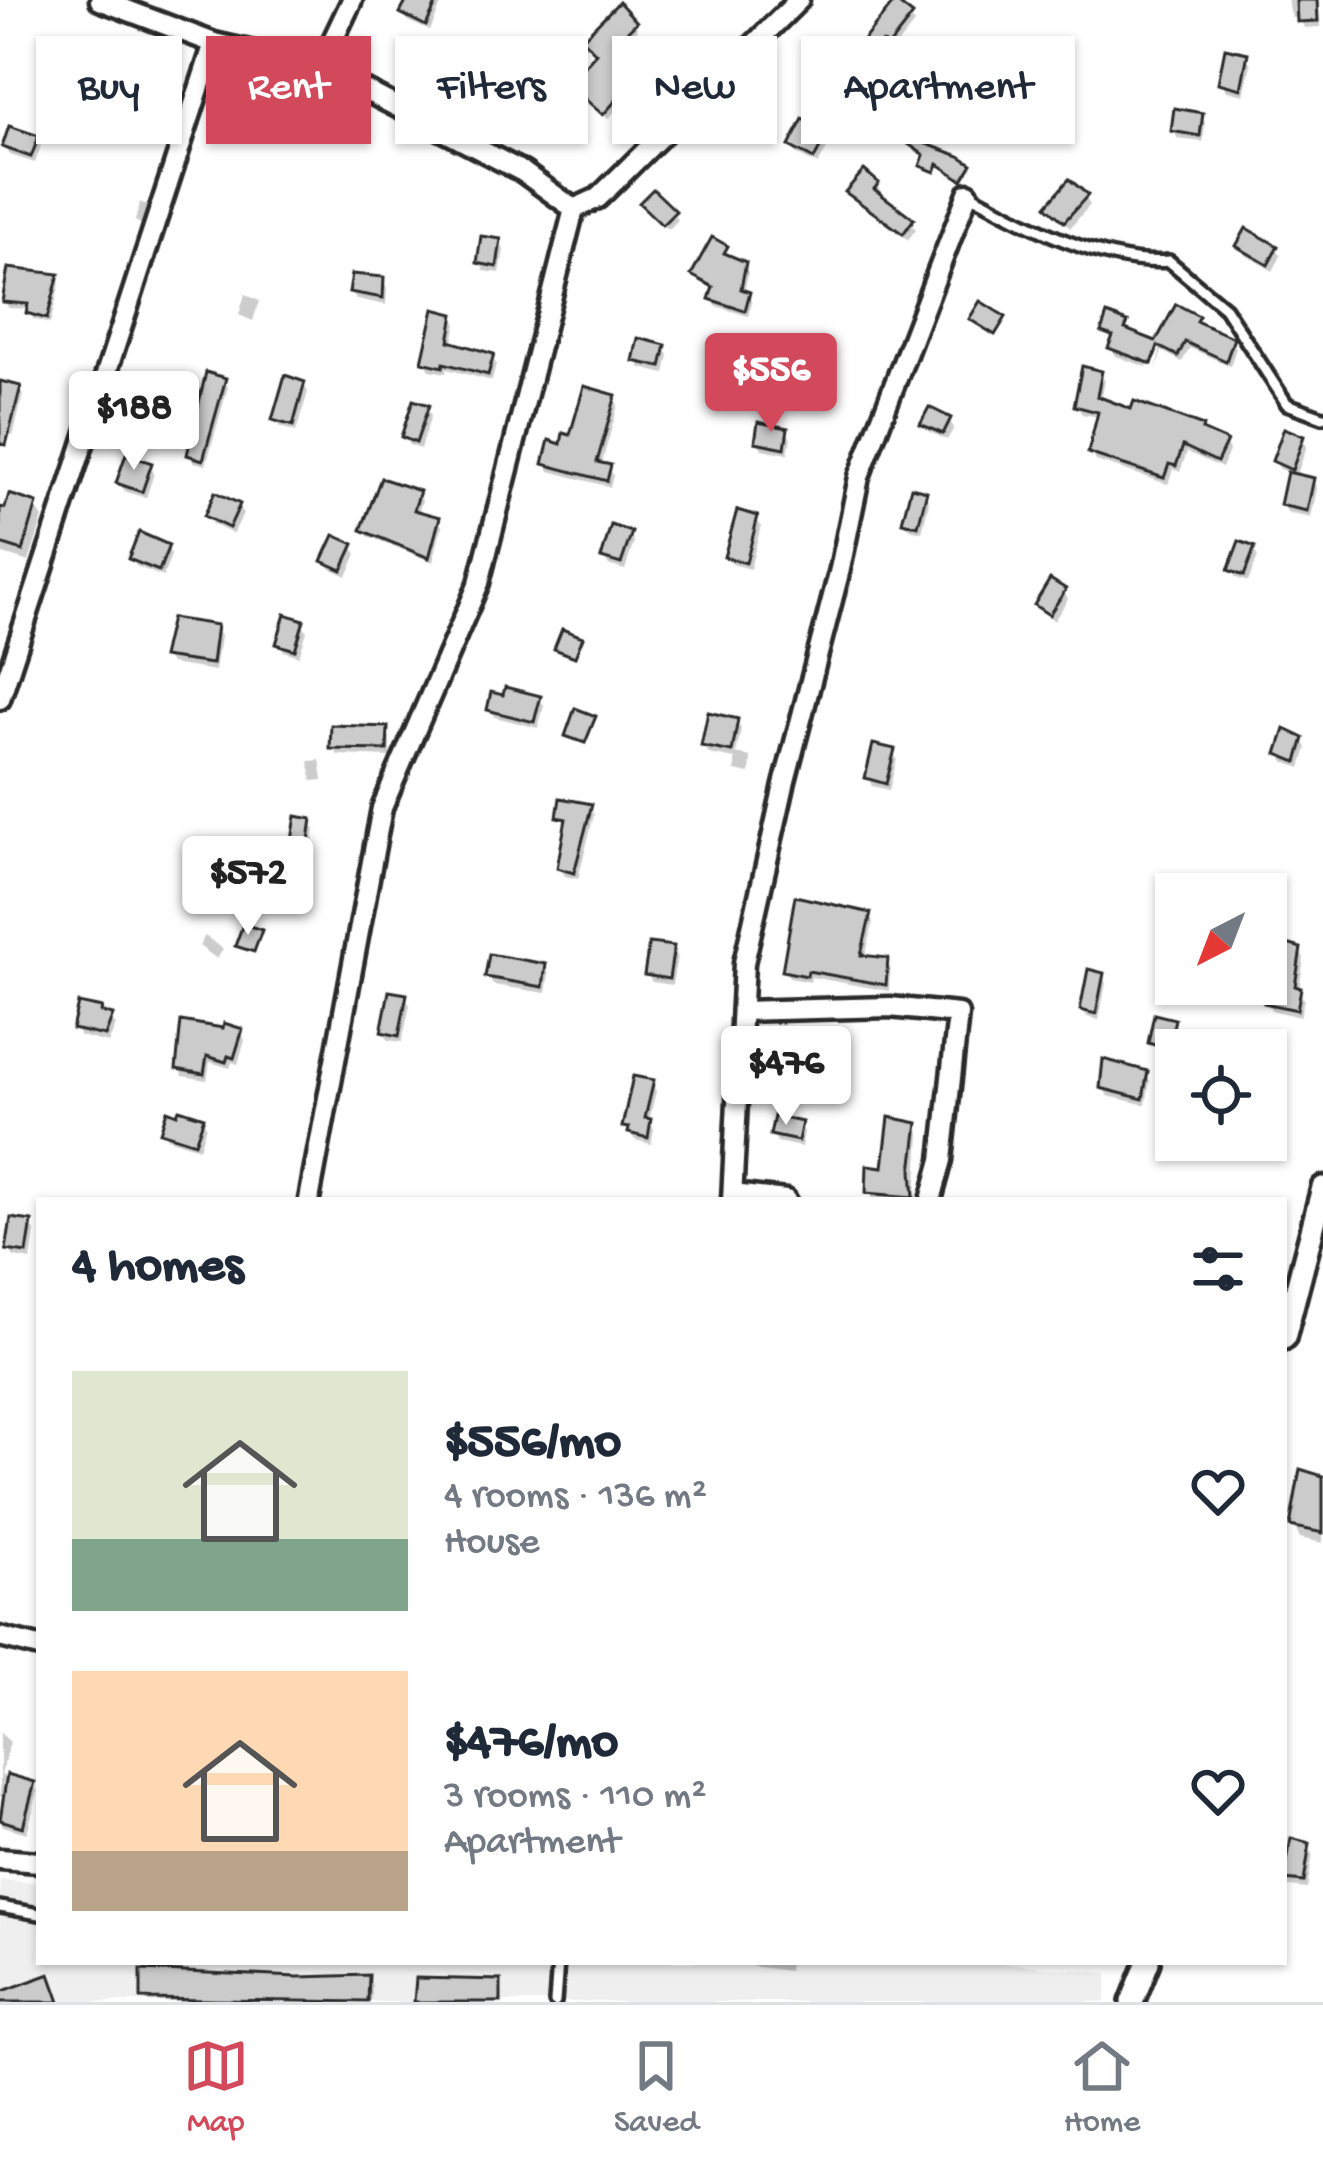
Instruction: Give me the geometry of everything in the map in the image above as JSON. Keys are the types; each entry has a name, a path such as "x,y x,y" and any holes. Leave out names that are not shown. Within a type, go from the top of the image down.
{"street":[{"path":"100,0 206,40"},
{"path":"335,36 352,0"},
{"path":"574,208 598,198 799,0"},
{"path":"0,699 206,68"},
{"path":"371,93 524,172 574,208"},
{"path":"732,1197 744,963 859,477 968,193"},
{"path":"310,1197 382,808 479,583 574,208"},
{"path":"742,1011 890,1007 958,1014 942,1160 933,1197"},
{"path":"1287,1326 1323,1188"},
{"path":"0,1637 36,1646"},
{"path":"0,1859 36,1862"},
{"path":"1132,2002 1147,1965"}],"lane":[{"path":"968,193 1043,234 1146,263 1169,261 1225,308 1287,404 1323,417"},
{"path":"0,1907 36,1913"},
{"path":"555,2002 558,1965"}],"shaded area":[{"path":"0,1880 36,1883 36,1965 1024,1965 1108,1973 1105,2002 0,2002"}],"building":[{"path":"407,0 438,0 426,26 400,13"},
{"path":"1296,0 1317,0 1318,21 1297,22"},
{"path":"895,1 913,15 897,36 867,36"},
{"path":"619,2 637,22 622,36 612,36 612,105 603,115 588,102 588,62 596,53 585,36"},
{"path":"1225,48 1248,53 1241,89 1218,83"},
{"path":"1174,108 1203,113 1200,136 1171,131"},
{"path":"801,123 801,144 822,144 814,159 789,146"},
{"path":"9,126 36,135 31,157 2,147"},
{"path":"908,144 927,144 972,164 962,180 938,164 935,172 920,166 924,155"},
{"path":"864,170 879,183 874,189 914,219 903,234 845,192"},
{"path":"1069,179 1088,195 1064,222 1046,206"},
{"path":"653,189 676,211 662,225 639,203"},
{"path":"1246,228 1278,246 1268,265 1236,246"},
{"path":"481,236 501,239 497,267 477,263"},
{"path":"712,237 728,246 724,253 746,262 741,289 750,292 745,311 709,299 713,287 691,275"},
{"path":"8,268 59,274 47,319 26,313 28,304 2,302"},
{"path":"352,274 384,277 383,298 349,292"},
{"path":"980,301 1006,317 995,335 969,319"},
{"path":"1176,304 1199,316 1196,321 1234,338 1226,361 1185,342 1178,356 1158,346 1152,364 1108,348 1113,336 1101,332 1107,314 1128,322 1125,329 1156,341"},
{"path":"434,309 454,314 449,341 494,354 488,375 422,362"},
{"path":"638,338 666,345 661,367 633,361"},
{"path":"1082,366 1102,371 1097,396 1131,409 1134,401 1203,426 1202,430 1227,441 1217,462 1183,446 1176,466 1169,464 1164,478 1088,453 1098,412 1074,406"},
{"path":"206,372 226,378 203,460 187,455"},
{"path":"285,375 305,382 293,426 272,420"},
{"path":"0,381 21,386 6,445 0,444"},
{"path":"584,386 616,395 597,462 611,465 607,481 543,464 549,440 561,444 563,433 570,435"},
{"path":"413,400 429,405 416,443 401,437"},
{"path":"929,407 951,418 943,434 920,424"},
{"path":"758,422 788,428 785,448 755,442"},
{"path":"1284,428 1304,436 1292,470 1272,461"},
{"path":"126,454 152,463 142,492 116,483"},
{"path":"1287,472 1314,478 1307,511 1280,505"},
{"path":"381,478 420,491 414,510 440,517 429,558 361,530"},
{"path":"911,487 927,491 918,526 902,522"},
{"path":"215,492 240,504 229,528 204,516"},
{"path":"9,494 37,503 23,551 0,544 0,507 5,508"},
{"path":"737,510 758,516 746,563 724,557"},
{"path":"611,525 632,532 621,564 601,558"},
{"path":"139,532 169,545 159,571 128,559"},
{"path":"334,535 354,544 342,570 322,561"},
{"path":"1239,541 1255,547 1244,576 1228,570"},
{"path":"1050,579 1066,589 1049,615 1034,605"},
{"path":"285,614 304,620 295,650 276,644"},
{"path":"171,618 217,625 212,664 162,657"},
{"path":"562,629 583,637 575,657 554,649"},
{"path":"505,687 541,696 534,722 487,710 491,692 503,695"},
{"path":"575,708 596,716 585,743 565,736"},
{"path":"708,712 738,719 732,752 701,746"},
{"path":"331,725 388,727 387,750 330,749"},
{"path":"1285,729 1304,738 1297,762 1277,754"},
{"path":"873,744 895,749 886,784 865,778"},
{"path":"560,798 592,804 574,873 557,868 566,819 557,817"},
{"path":"296,816 312,819 305,867 288,864"},
{"path":"795,896 871,913 861,955 888,958 886,985 782,971"},
{"path":"243,924 262,930 254,952 235,946"},
{"path":"649,943 674,946 669,979 644,975"},
{"path":"1287,944 1301,948 1297,1010 1273,1005 1287,1005"},
{"path":"489,954 546,964 543,987 485,977"},
{"path":"1088,969 1104,973 1096,1014 1080,1010"},
{"path":"389,991 407,994 399,1036 381,1032"},
{"path":"78,1003 113,1015 105,1036 72,1029"},
{"path":"1154,1014 1175,1019 1173,1029 1155,1029 1155,1045 1148,1043"},
{"path":"181,1021 243,1029 234,1058 228,1056 226,1062 207,1056 204,1074 176,1069"},
{"path":"1103,1059 1148,1071 1143,1099 1100,1088"},
{"path":"633,1076 654,1080 645,1118 651,1119 648,1138 622,1127"},
{"path":"179,1109 204,1117 195,1143 160,1132 167,1110 177,1114"},
{"path":"774,1116 802,1122 798,1141 770,1135"},
{"path":"889,1117 918,1123 914,1197 866,1193 867,1165 883,1167"},
{"path":"11,1218 32,1221 27,1253 6,1250"},
{"path":"1300,1469 1323,1476 1323,1533 1290,1526"},
{"path":"7,1774 35,1782 23,1827 0,1820"},
{"path":"1291,1838 1310,1843 1304,1882 1287,1880"},
{"path":"141,1970 369,1975 368,2002 141,1999"},
{"path":"50,1974 60,2002 0,2002 0,1992"},
{"path":"416,1978 501,1980 501,2002 414,2002"}]}
